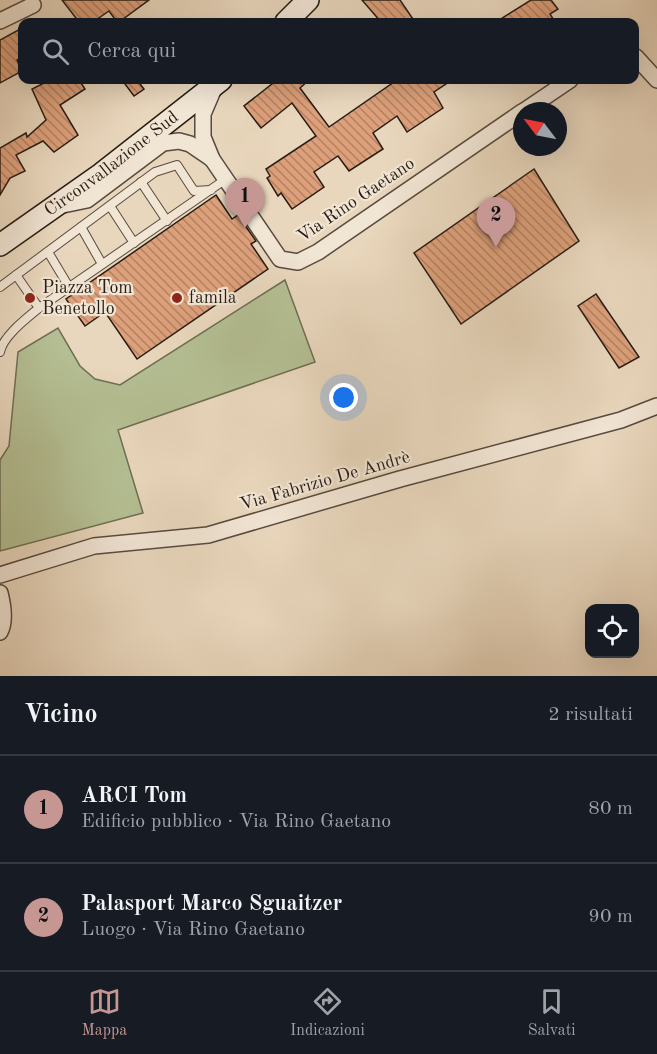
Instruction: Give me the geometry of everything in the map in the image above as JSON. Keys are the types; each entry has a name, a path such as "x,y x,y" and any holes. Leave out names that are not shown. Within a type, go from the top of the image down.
{"main road":[{"path":"289,18 308,0"},
{"name":"Circonvallazione Sud","path":"0,245 101,174 216,84"}],"street":[{"path":"0,21 33,5"},
{"path":"639,61 657,80"},
{"name":"Via Rino Gaetano","path":"218,84 203,114 202,126 203,136 212,159 279,259 297,262 318,252 513,119"},
{"name":"Via Rino Gaetano","path":"538,102 564,84"},
{"path":"174,117 195,127 203,136"},
{"name":"Via Rino Gaetano","path":"55,207 87,200 164,143 178,141 190,144 212,159"},
{"name":"Via Fabrizio De Andrè","path":"0,575 94,546 208,535 400,479 621,420 657,406"},
{"path":"0,593 3,604 3,628 0,632"}],"lane":[{"path":"0,287 155,172 177,165 194,191 212,189"},
{"path":"0,352 1,345 39,308 226,179"},
{"path":"141,182 167,221"},
{"path":"110,206 134,243"},
{"path":"81,227 102,264"},
{"path":"48,252 69,287"},
{"path":"16,275 39,308"}],"green space":[{"path":"285,280 315,362 118,430 143,513 0,551 0,460 9,446 18,352 58,328 80,366 95,379 120,385"}],"building":[{"path":"62,0 149,0 124,18 114,18 109,11 99,18 76,18"},
{"path":"362,0 400,0 412,18 378,18"},
{"path":"531,0 551,0 558,9 550,14 552,18 502,18"},
{"path":"18,30 18,73 0,83 0,40"},
{"path":"42,84 82,84 85,89 60,105 78,135 54,152 43,141 16,155 25,171 10,178 0,195 0,148 26,133 27,137 46,120 32,89"},
{"path":"125,84 140,84 144,89 134,96"},
{"path":"272,84 304,84 300,88 329,127 391,84 446,84 434,92 443,108 407,132 397,116 373,133 383,149 349,171 338,156 314,172 324,187 292,209 281,193 278,196 267,178 270,176 266,169 316,136 292,103 261,128 244,106"},
{"path":"534,169 579,241 461,324 414,253"},
{"path":"216,195 232,219 238,215 256,241 251,244 268,269 137,359 105,312 85,326 66,299"},
{"path":"596,294 639,357 619,368 578,306"}],"place":[{"name":"ARCI Tom","path":"245,228"},
{"name":"Palasport Marco Sguaitzer","path":"496,247"},
{"name":"Piazza Tom Benetollo","path":"30,298"},
{"name":"famila","path":"177,298"}]}
